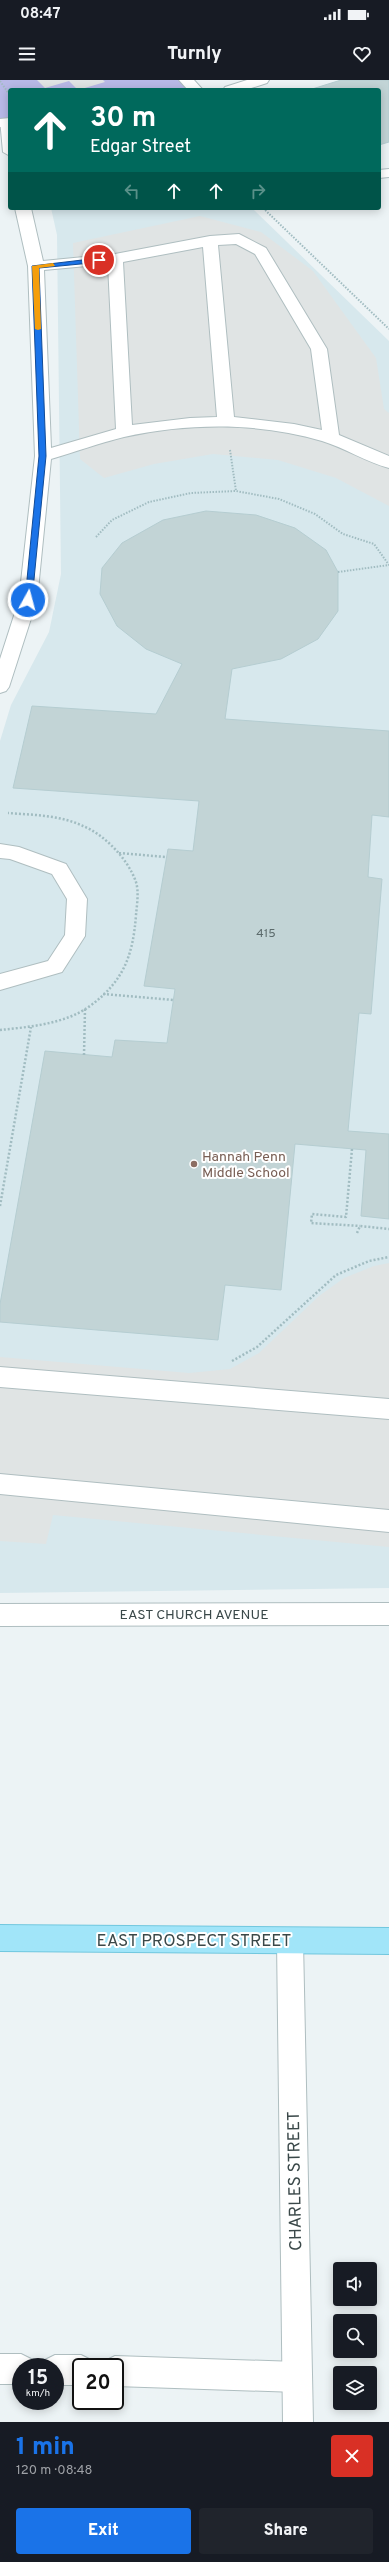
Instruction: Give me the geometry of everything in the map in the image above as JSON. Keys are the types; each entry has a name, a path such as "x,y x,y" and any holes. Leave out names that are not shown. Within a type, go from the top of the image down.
{"main road":[{"name":"EAST PROSPECT STREET","path":"0,1938 290,1941 389,1940"}],"street":[{"path":"186,80 194,88"},
{"path":"236,88 262,80"},
{"path":"4,122 8,142"},
{"path":"0,687 28,600 43,456 36,266 22,210"},
{"path":"36,266 115,259 210,241 238,240 261,251 319,350 331,437"},
{"path":"210,241 226,423"},
{"path":"115,259 124,432"},
{"path":"43,456 124,432 176,425 226,423 278,427 331,437 367,450 389,463"},
{"path":"0,851 12,852 59,869 77,899 75,936 55,967 0,982"},
{"path":"0,1377 389,1410"},
{"path":"0,1484 389,1521"},
{"name":"EAST CHURCH AVENUE","path":"0,1615 389,1614"},
{"name":"CHARLES STREET","path":"290,1941 298,2422"},
{"path":"0,2369 12,2369"},
{"path":"124,2371 297,2377"}],"path":[{"path":"0,81 8,93"},
{"path":"265,210 389,329"},
{"path":"226,423 236,492"},
{"path":"96,538 112,520 150,502 192,493 236,492 279,499 316,514 343,534 374,544 389,565 338,572"},
{"path":"119,853 166,857"},
{"path":"102,994 174,1000"},
{"path":"84,1055 85,1009"},
{"path":"0,1206 30,1028"},
{"path":"352,1149 346,1216 312,1214 311,1223 389,1229"},
{"path":"357,1233 360,1226"},
{"path":"230,1362 257,1347 315,1292 336,1275 369,1261 389,1257"}],"shaded area":[{"path":"0,80 186,80 194,88 8,88 8,122 0,123"},
{"path":"37,80 103,80 105,82 85,88 76,88 69,81 45,88"},
{"name":"Hannah Penn Middle School","path":"51,210 254,210 389,341 389,1588 0,1593 0,741 11,705 49,632 61,574 57,235"},
{"path":"200,216 261,232 313,271 376,358 384,409 389,413 389,506 336,478 278,460 213,454 154,464 104,478 80,459 73,243"},
{"path":"389,1263 389,1547 53,1515 46,1544 0,1541 0,1357 189,1373 230,1369 259,1353 319,1296 344,1278 374,1266"}],"building":[{"path":"341,80 389,80 389,142 381,144 381,88 315,88"},
{"path":"206,511 256,515 295,528 326,550 338,572 338,611 318,639 281,659 232,669 225,719 389,731 389,817 372,815 368,877 382,879 371,1014 359,1013 348,1131 389,1134 389,1219 361,1216 366,1150 295,1144 281,1290 225,1285 218,1340 0,1322 0,1304 45,1051 112,1057 115,1040 167,1043 175,989 144,986 168,849 193,851 199,801 13,788 32,706 156,714 182,664 146,649 117,626 100,594 102,568 122,543 163,520"}],"slow traffic":[{"path":"38,329 36,266 53,265"}],"place":[{"name":"Hannah Penn Middle School","path":"194,1164"}],"route":[{"path":"28,600 43,456 36,266 99,260"}]}
